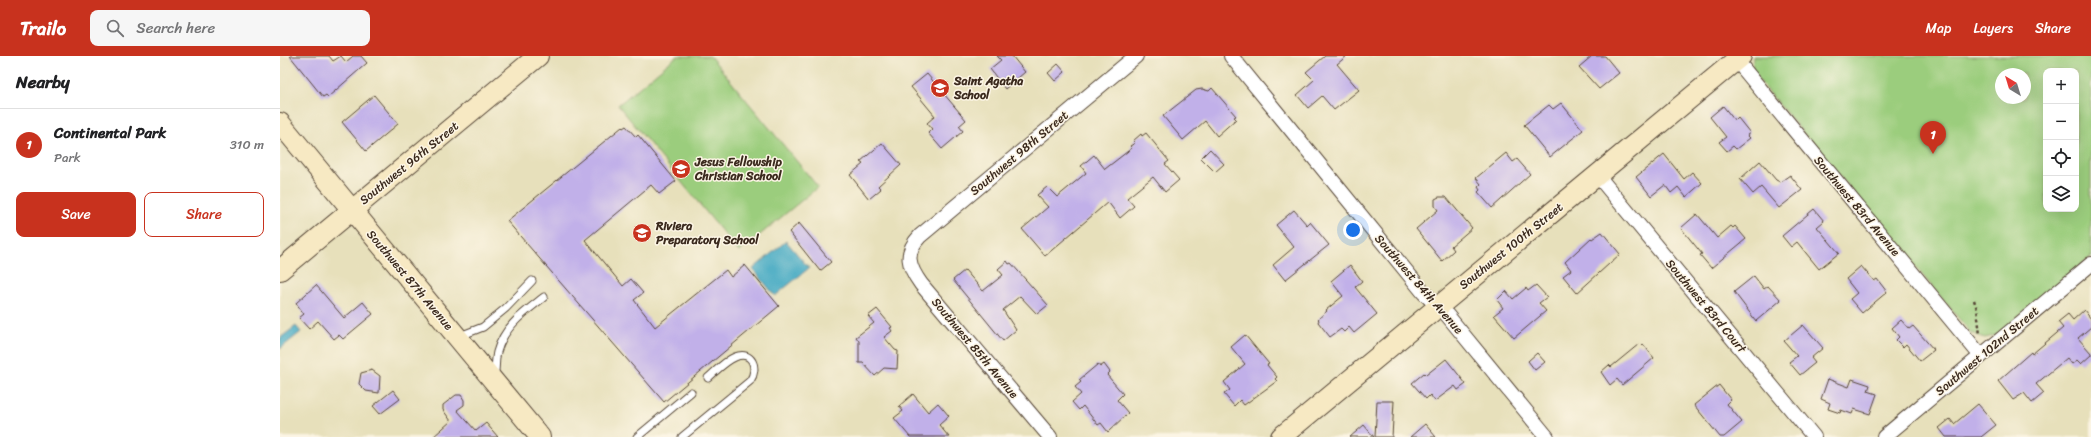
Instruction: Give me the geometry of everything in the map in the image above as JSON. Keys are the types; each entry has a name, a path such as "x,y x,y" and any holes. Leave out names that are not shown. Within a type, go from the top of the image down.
{"street":[{"name":"Southwest 96th Street","path":"280,270 538,56"},
{"name":"Southwest 98th Street","path":"908,256 913,242 1136,56"},
{"name":"Southwest 84th Avenue","path":"1231,56 1424,293 1438,306 1547,437"},
{"name":"Southwest 100th Street","path":"1281,437 1438,306 1598,176 1737,57"},
{"name":"Southwest 83rd Avenue","path":"1737,57 1981,356"},
{"name":"Southwest 87th Avenue","path":"280,123 540,437"},
{"name":"Southwest 83rd Court","path":"1598,176 1814,437"},
{"name":"Southwest 85th Avenue","path":"908,256 912,271 921,284 1050,437"},
{"name":"Southwest 102nd Street","path":"1884,437 2091,264"}],"lane":[{"path":"458,337 483,327 506,308 532,281"},
{"path":"494,381 497,352 505,333 516,320 544,297"},
{"path":"682,437 750,381 755,373 754,364 747,357 742,355 735,357 708,378"},
{"path":"637,437 691,392"}],"path":[{"path":"1974,300 1978,309 1979,336"}],"green space":[{"path":"677,56 710,56 818,187 739,252 618,105"},
{"path":"1753,56 2091,56 2091,257 1996,335 1985,338 1971,333 1752,72"}],"water":[{"path":"786,241 809,268 775,296 753,269"},
{"path":"296,326 301,332 280,349 280,338"}],"building":[{"path":"290,56 329,56 333,61 341,56 346,62 353,56 361,56 367,63 328,97 326,95 323,97"},
{"path":"997,56 1012,56 1025,72 1005,89 990,69 1001,60"},
{"path":"1325,56 1347,56 1337,64 1359,90 1334,110 1322,96 1308,108 1297,95 1314,80 1306,72"},
{"path":"1592,56 1605,56 1619,73 1599,89 1579,67"},
{"path":"1058,64 1065,72 1055,81 1048,73"},
{"path":"927,74 966,120 959,126 963,131 942,149 928,133 932,129 927,123 935,116 911,87"},
{"path":"1212,88 1236,116 1234,117 1236,119 1217,136 1205,121 1183,140 1163,116 1196,90 1202,89 1209,91"},
{"path":"374,95 398,124 366,151 342,122"},
{"path":"1561,103 1583,130 1550,157 1524,125 1549,105 1553,109"},
{"path":"1723,106 1735,121 1738,118 1750,133 1747,135 1750,138 1736,149 1733,146 1727,151 1719,142 1726,137 1710,117"},
{"path":"626,126 636,137 638,135 676,181 659,194 651,185 585,240 623,286 631,279 643,293 634,300 655,327 726,270 731,277 745,265 779,306 664,402 507,221 622,127 623,128"},
{"path":"1146,133 1169,161 1165,164 1179,180 1165,192 1153,177 1127,198 1134,206 1120,218 1108,202 1045,256 1022,229 1048,207 1037,195 1047,187 1057,197 1086,173 1081,166 1094,155 1105,169 1132,148 1130,146 1135,143 1133,141 1141,134 1142,136"},
{"path":"882,143 901,165 878,186 881,189 869,199 850,175 863,164 860,162"},
{"path":"1210,149 1224,164 1215,172 1201,158"},
{"path":"1506,153 1513,162 1517,159 1530,174 1492,208 1478,192 1480,190 1478,187 1481,184 1476,178"},
{"path":"1664,154 1684,179 1692,172 1702,183 1686,197 1678,187 1671,193 1665,185 1651,196 1636,177"},
{"path":"1760,161 1776,180 1780,182 1790,175 1802,190 1779,208 1761,187 1753,194 1740,179"},
{"path":"1439,197 1446,197 1472,228 1451,246 1454,250 1442,261 1416,229 1438,210 1435,206 1435,199"},
{"path":"1814,209 1824,221 1817,227 1839,253 1819,269 1797,242 1791,247 1782,236"},
{"path":"1294,210 1307,225 1310,222 1329,245 1285,280 1273,265 1294,247 1276,225"},
{"path":"1697,214 1717,238 1731,226 1733,228 1735,226 1746,239 1711,268 1681,228"},
{"path":"799,223 831,262 820,271 789,232"},
{"path":"1602,232 1620,254 1577,293 1563,276 1571,270 1565,262 1591,238 1592,239"},
{"path":"1007,261 1009,264 1011,263 1048,305 1037,314 1020,296 1003,310 1016,330 1003,341 953,280 965,270 983,291 1003,275 998,269"},
{"path":"1350,265 1362,281 1355,287 1377,314 1354,333 1349,327 1344,332 1341,329 1330,337 1318,322 1318,319 1327,311 1326,310 1343,296 1331,281"},
{"path":"1861,266 1874,281 1877,279 1887,292 1862,313 1850,299 1857,293 1846,279"},
{"path":"1754,276 1764,289 1768,286 1781,300 1756,321 1734,292"},
{"path":"316,285 344,318 363,302 373,314 343,339 339,335 334,339 318,321 309,329 299,318 304,314 296,303"},
{"path":"1536,285 1547,297 1539,303 1546,311 1514,338 1494,315 1503,308 1497,300 1506,291 1513,299 1526,288 1528,291"},
{"path":"877,309 892,327 890,328 892,331 884,337 895,350 898,351 897,369 884,368 875,376 863,363 859,363 859,341 856,337 874,323 868,316"},
{"path":"2084,310 2091,319 2091,327 2078,338 2091,353 2091,355 2081,364 2077,360 2072,364 2067,358 2036,384 2044,393 2032,403 2024,393 2013,400 1998,381 2031,352 2032,354 2063,328 2058,322 2068,314 2073,320"},
{"path":"1901,320 1909,329 1913,326 1934,350 1920,361 1906,344 1903,347 1896,340 1899,337 1892,328"},
{"path":"1803,325 1823,348 1811,358 1815,363 1800,375 1789,362 1797,356 1784,341"},
{"path":"1245,335 1269,364 1267,365 1277,377 1275,379 1277,381 1244,405 1240,400 1234,406 1224,394 1230,390 1224,382 1245,364 1231,347"},
{"path":"1639,344 1641,346 1643,344 1654,358 1622,385 1617,379 1610,385 1601,372 1609,365 1611,367"},
{"path":"1537,353 1545,362 1535,370 1528,361"},
{"path":"1446,359 1466,384 1458,390 1455,386 1435,401 1430,395 1426,399 1412,383 1424,373 1426,375"},
{"path":"1098,364 1100,367 1104,364 1110,372 1107,375 1123,394 1117,400 1128,413 1108,432 1101,423 1098,425 1083,406 1079,410 1072,402 1081,394 1075,387 1081,382 1079,380"},
{"path":"372,370 380,376 379,393 366,391 359,384 361,373"},
{"path":"1828,379 1849,387 1852,379 1870,385 1868,391 1877,394 1870,414 1854,409 1852,414 1841,410 1840,413 1828,409 1830,403 1821,399"},
{"path":"1719,385 1731,400 1727,404 1742,422 1724,437 1720,437 1694,405"},
{"path":"393,390 400,399 380,414 373,406"},
{"path":"913,394 928,412 938,403 949,416 939,425 949,437 910,437 894,418 903,411 899,406"},
{"path":"456,395 461,395 464,400 464,405 457,410 476,431 486,423 498,437 433,437 451,421 443,410 443,405"},
{"path":"1377,401 1394,401 1392,437 1375,437"},
{"path":"1978,404 1996,425 1981,437 1946,437 1939,428 1950,419 1954,424"},
{"path":"1425,424 1436,437 1410,437"},
{"path":"1364,425 1374,437 1350,437"}],"place":[{"name":"Saint Agatha School","path":"940,88"},
{"name":"Continental Park","path":"1933,154"},
{"name":"Jesus Fellowship Christian School","path":"681,169"},
{"name":"Riviera Preparatory School","path":"642,233"}]}
